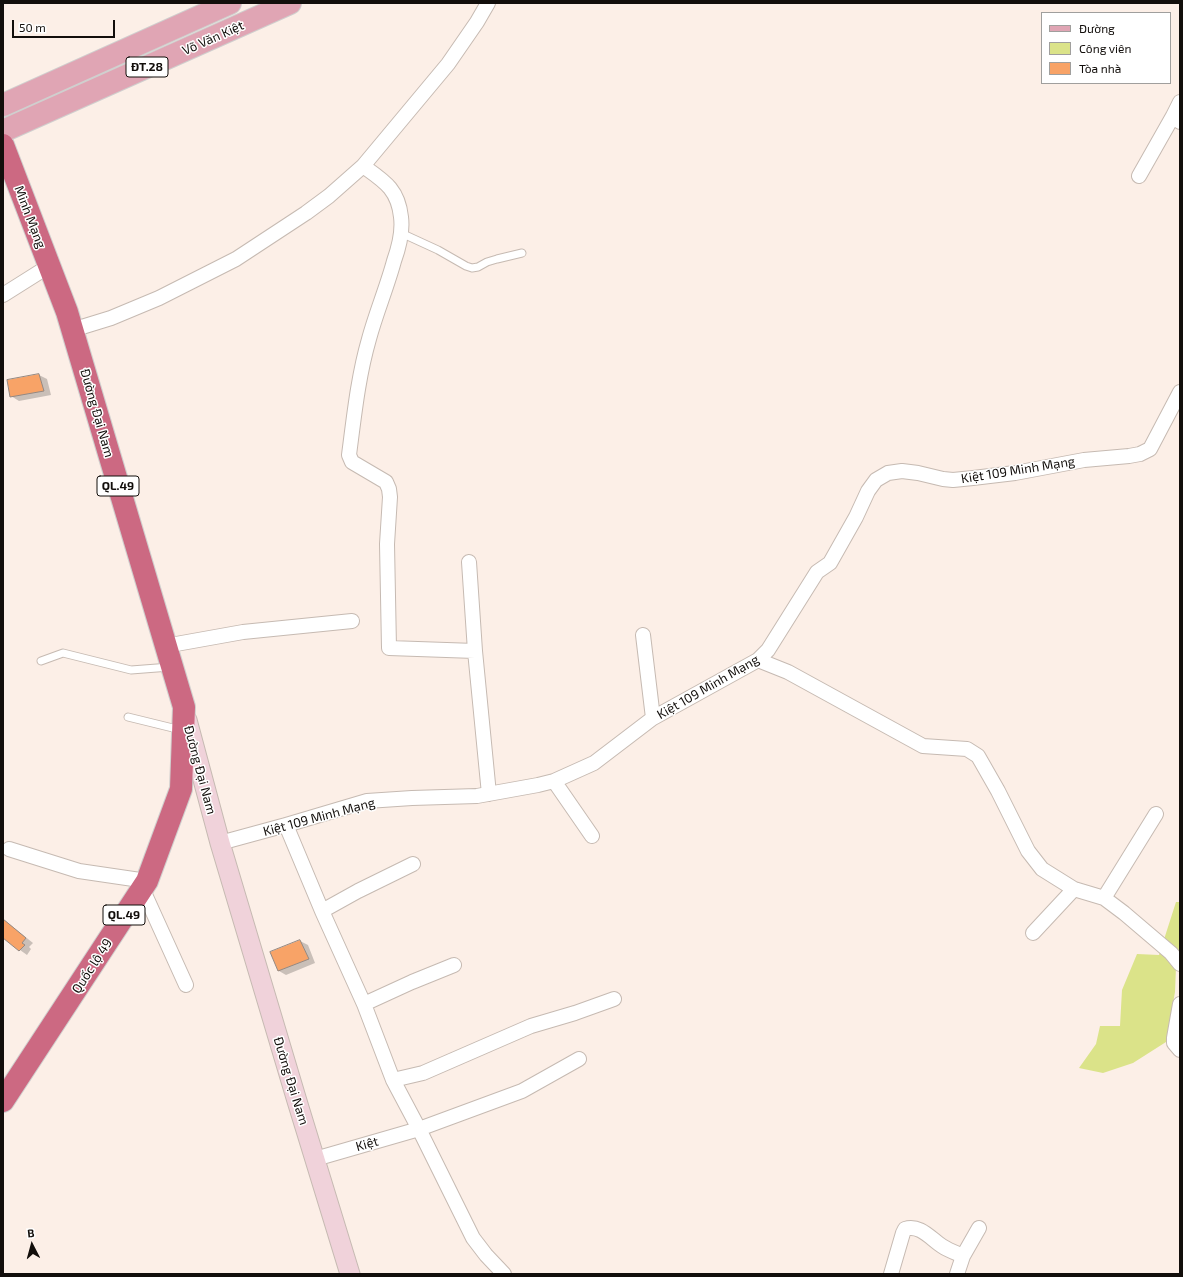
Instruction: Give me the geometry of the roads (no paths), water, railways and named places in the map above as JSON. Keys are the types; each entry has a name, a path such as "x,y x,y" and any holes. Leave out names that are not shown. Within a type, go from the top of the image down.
{"highway":[{"name":"Minh Mạng","path":"3,146 49,266"},
{"name":"Đường Đại Nam","path":"49,266 67,312 184,707"},
{"name":"Quốc lộ 49","path":"3,1101 93,965 144,884 181,789 184,707"}],"main road":[{"name":"Võ Văn Kiệt","path":"3,105 230,3"},
{"name":"Võ Văn Kiệt","path":"3,131 290,3"}],"street":[{"path":"72,330 111,318 159,298 236,259 329,196 362,166 448,64 477,22 488,3"},
{"path":"1139,176 1176,119 1180,102"},
{"path":"362,166 379,177 393,191 398,201 402,224 399,246 368,339 358,387 349,455 352,462 386,482 389,489 390,497 387,544 389,648 475,651"},
{"path":"3,295 49,266"},
{"name":"Kiệt 109 Minh Mạng","path":"220,843 286,826 367,801 477,796 538,786 554,781 594,763 653,718 758,660 768,650 817,572 830,563 856,517 868,491 876,480 888,473 902,471 954,480 1015,473 1084,460 1140,454 1150,449 1180,392"},
{"path":"470,562 475,651 490,794"},
{"path":"165,646 243,632 352,622"},
{"path":"643,635 653,718"},
{"path":"758,660 788,672 923,746 967,749 978,756 998,791 1028,851 1042,869 1074,889 1104,898 1171,953 1180,964"},
{"name":"Đường Đại Nam","path":"184,707 220,843 350,1274"},
{"path":"554,781 592,836"},
{"path":"1104,898 1156,814"},
{"path":"286,826 364,1004 393,1080 419,1129 472,1238 504,1274"},
{"path":"9,849 79,871 144,884 186,984"},
{"path":"322,911 358,891 413,864"},
{"path":"1033,933 1074,889"},
{"path":"364,1004 454,965"},
{"path":"393,1080 423,1073 531,1026 575,1013 614,998"},
{"path":"1180,1004 1174,1038 1174,1043 1180,1050"},
{"name":"Kiệt","path":"315,1159 419,1129 522,1091 579,1059"},
{"path":"891,1274 903,1233 905,1229 908,1228 917,1229 926,1233 942,1246 963,1256"},
{"path":"957,1274 963,1256 979,1228"}],"lane":[{"path":"401,233 472,268 478,267 492,260 522,253"},
{"path":"41,660 63,653 131,670 172,667"},
{"path":"128,717 183,730"}]}
